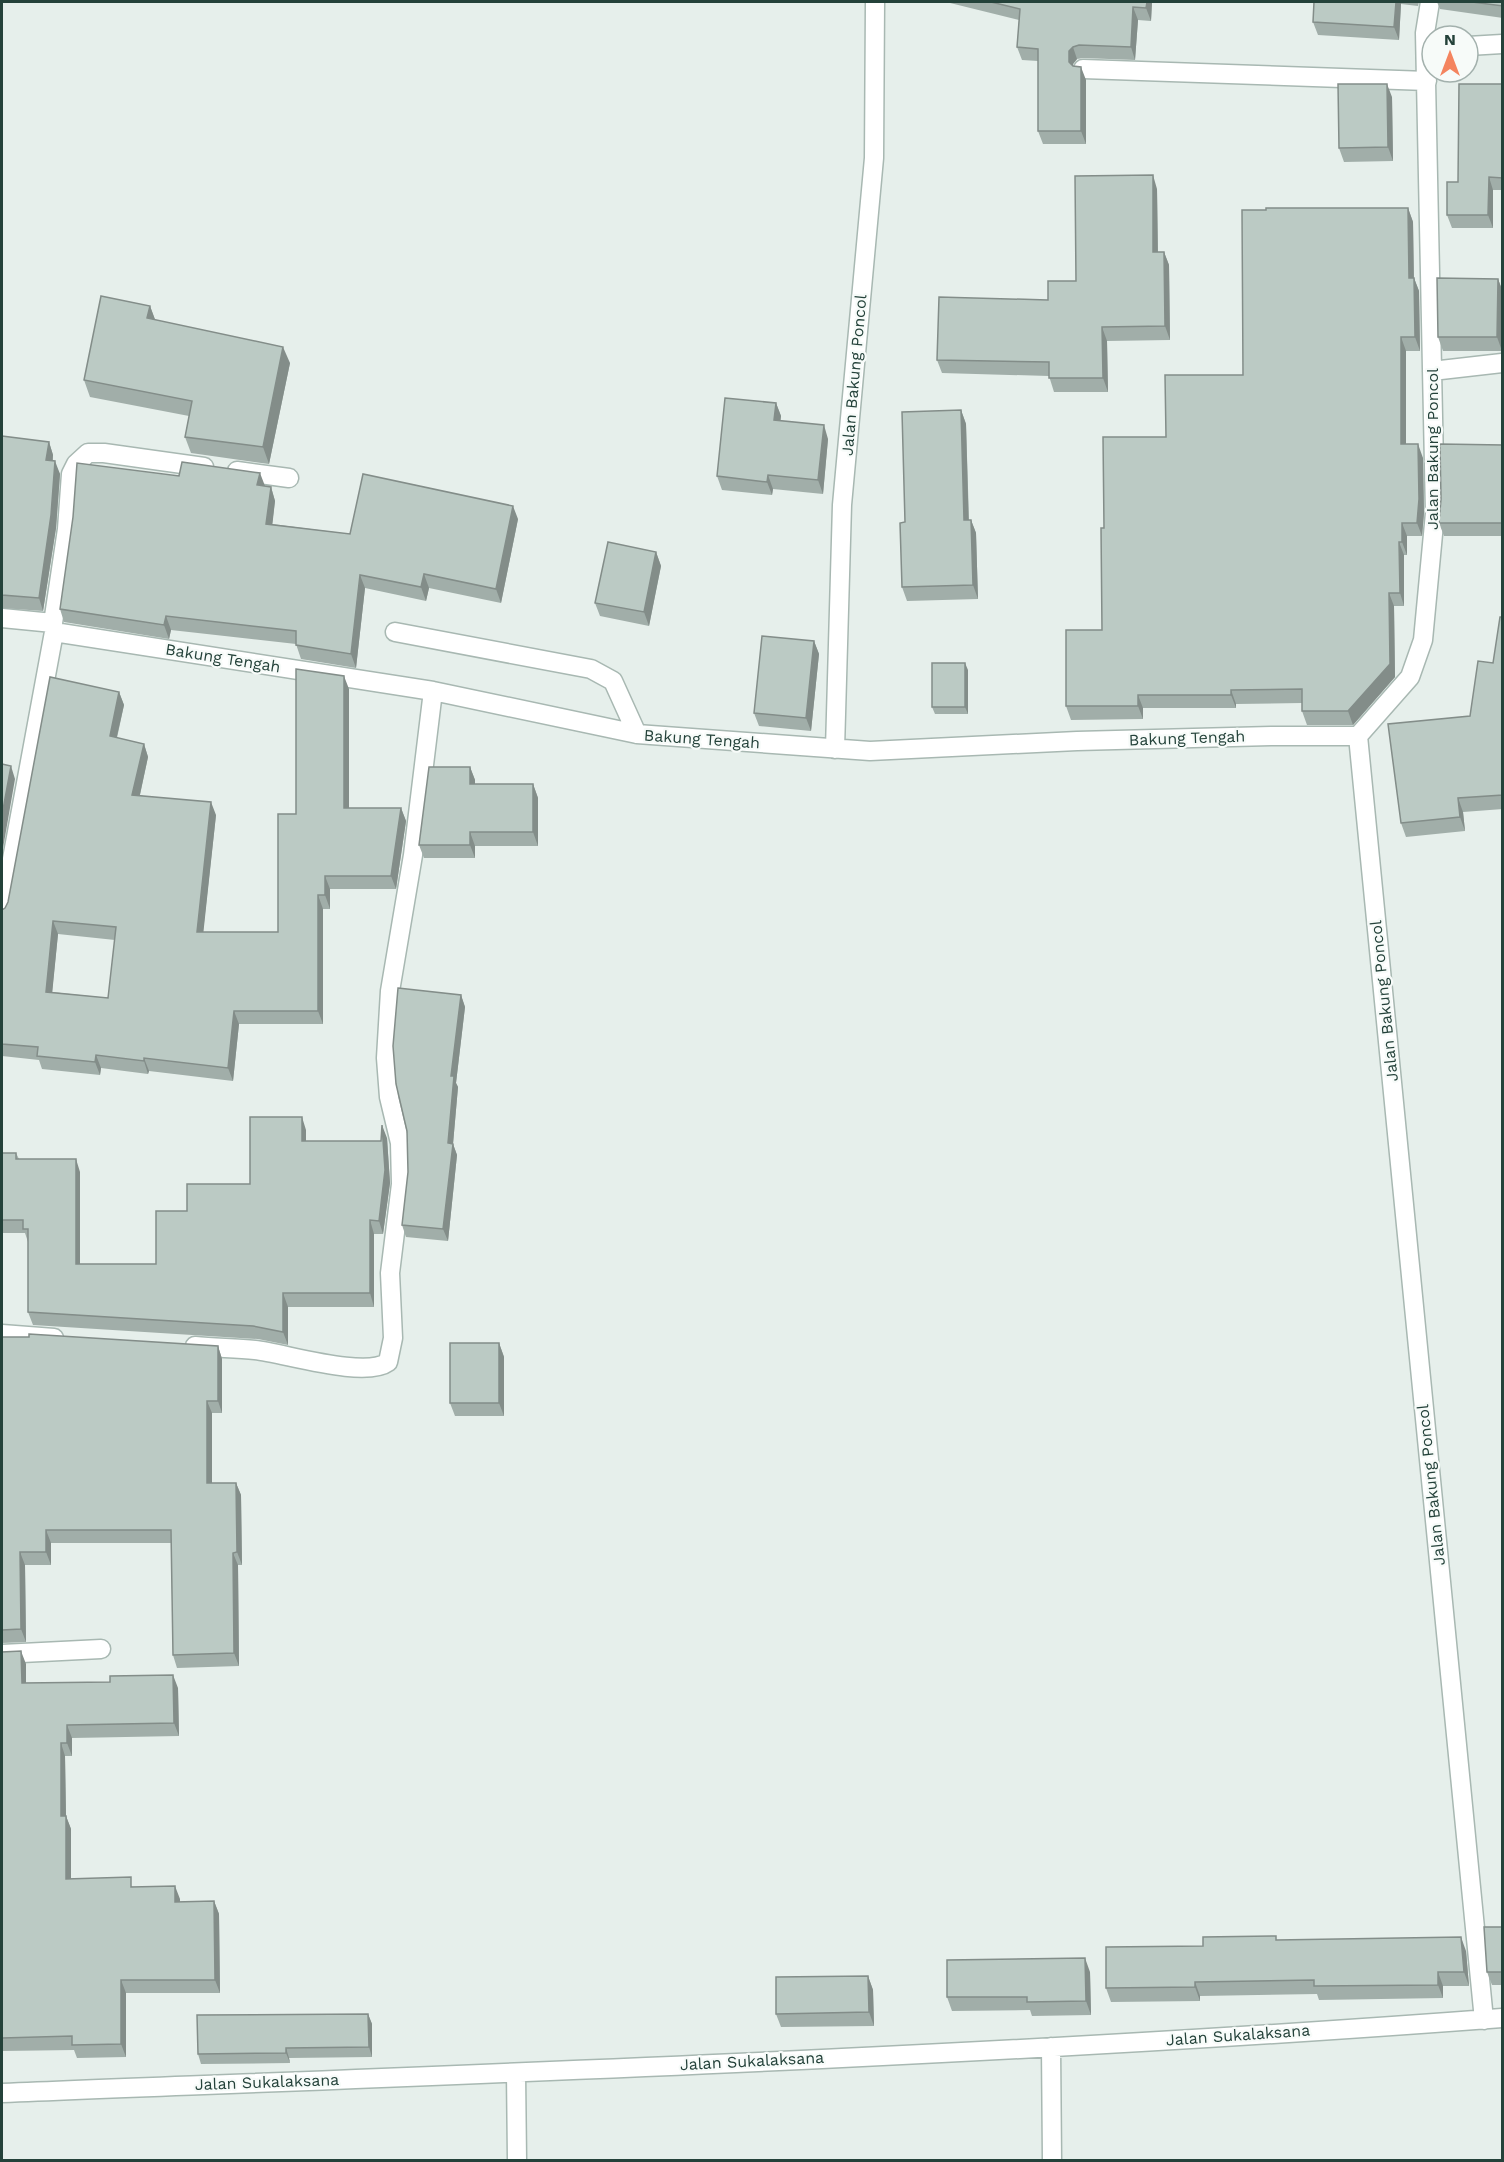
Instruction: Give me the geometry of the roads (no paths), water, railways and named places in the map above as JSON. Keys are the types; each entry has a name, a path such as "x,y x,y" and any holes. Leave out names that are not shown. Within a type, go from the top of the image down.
{"street":[{"name":"Jalan Bakung Poncol","path":"835,749 842,505 874,158 875,2"},
{"name":"Jalan Bakung Poncol","path":"1426,24 1430,2"},
{"path":"1480,45 1503,44"},
{"path":"1083,69 1420,81"},
{"name":"Jalan Bakung Poncol","path":"1427,84 1435,513 1423,640 1410,677 1358,736 1484,2020"},
{"path":"1432,371 1503,363"},
{"path":"2,913 54,628 67,530 71,474 76,464 88,453 104,453 289,478"},
{"name":"Bakung Tengah","path":"2,618 433,691 637,734 870,751 1077,741 1358,736"},
{"path":"395,632 591,669 601,673 613,681 637,734"},
{"path":"176,1345 257,1350 312,1362 372,1368 383,1366 388,1362 393,1338 390,1273 401,1184 400,1143 389,1097 386,1059 390,991 411,866 433,691"},
{"path":"2,1335 71,1339"},
{"path":"2,1654 100,1649"},
{"name":"Jalan Sukalaksana","path":"2,2093 516,2073 1050,2047 1503,2018"},
{"path":"1050,2047 1052,2160"},
{"path":"516,2073 517,2160"}]}
